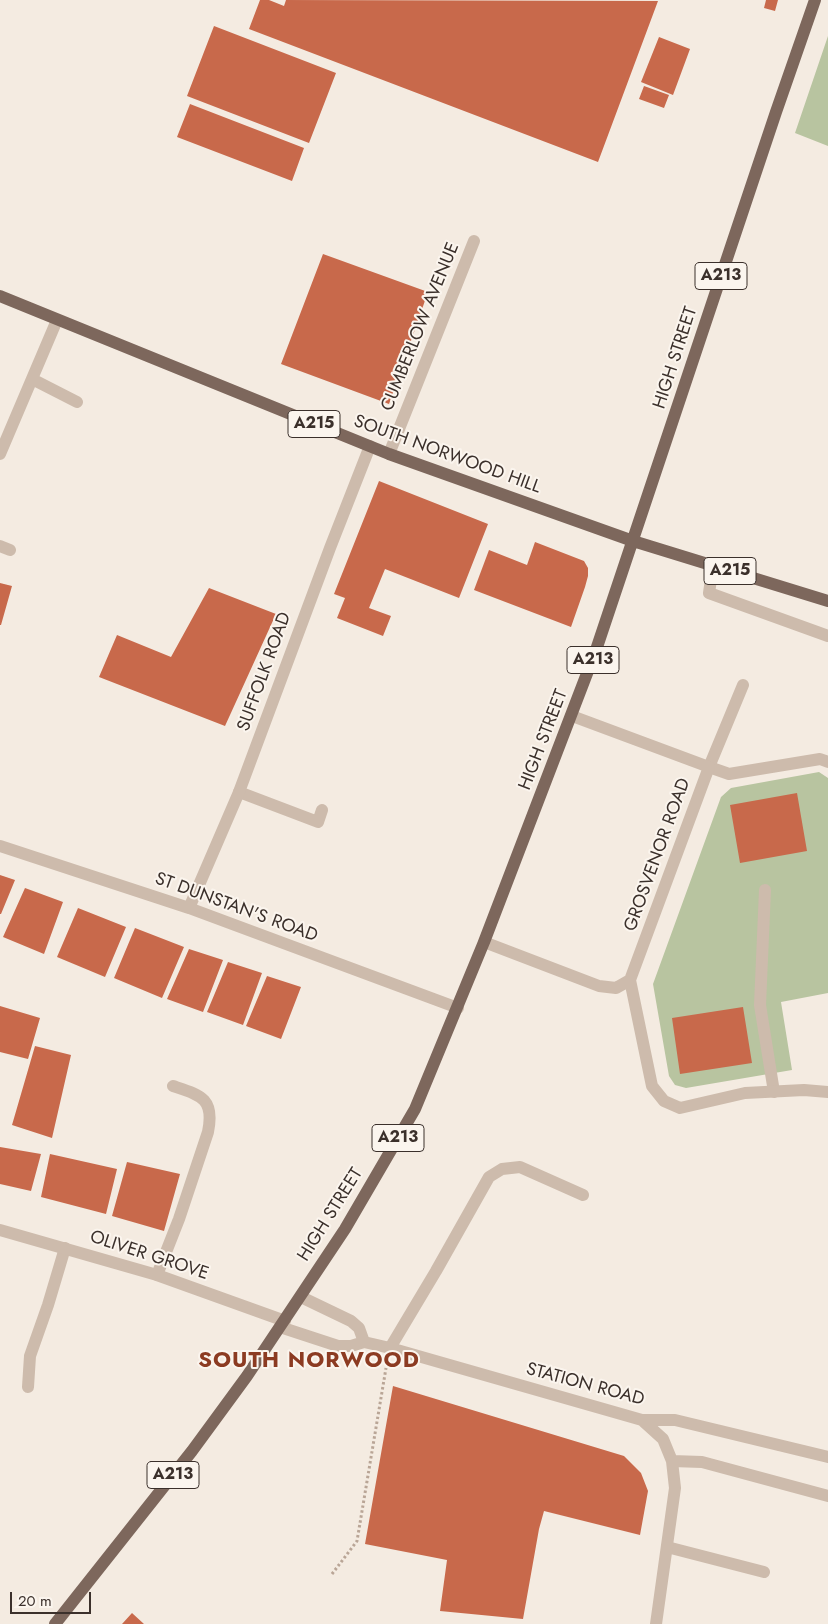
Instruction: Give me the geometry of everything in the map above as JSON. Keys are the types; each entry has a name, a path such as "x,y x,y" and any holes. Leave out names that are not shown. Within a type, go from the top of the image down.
{"main road":[{"name":"HIGH STREET","path":"283,1324 345,1229 415,1109 458,1008 596,650 815,0"},
{"name":"SOUTH NORWOOD HILL","path":"0,296 389,454 632,541"},
{"name":"A215","path":"632,541 828,601"},
{"name":"A213","path":"54,1624 192,1451 283,1324"}],"street":[{"name":"CUMBERLOW AVENUE","path":"389,454 474,241"},
{"path":"0,454 57,320"},
{"path":"32,379 77,402"},
{"name":"SUFFOLK ROAD","path":"189,908 239,792 370,446"},
{"path":"713,566 709,593 828,636"},
{"path":"743,685 709,767 729,774 820,758 828,762"},
{"name":"GROSVENOR ROAD","path":"572,716 709,767 630,980"},
{"path":"239,792 318,822 322,810"},
{"name":"ST DUNSTAN'S ROAD","path":"0,846 189,908 458,1008"},
{"path":"766,890 760,1005 774,1092"},
{"path":"484,942 599,986 616,988 630,980 652,1086 664,1101 680,1108 745,1093 804,1090 828,1092"},
{"path":"157,1275 179,1219 208,1132 210,1120 209,1109 199,1095 173,1086"},
{"path":"390,1348 436,1272 489,1177 502,1169 520,1167 583,1195"},
{"name":"OLIVER GROVE","path":"0,1230 157,1275 283,1324"},
{"path":"28,1387 30,1356 65,1248"},
{"path":"301,1297 351,1321 359,1328 364,1342"},
{"name":"STATION ROAD","path":"283,1324 338,1346 351,1346 364,1342 642,1420 675,1420 828,1457"},
{"path":"642,1420 663,1439 672,1461 675,1488 656,1624"},
{"path":"672,1461 702,1462 828,1496"},
{"path":"667,1547 764,1572"}],"path":[{"path":"332,1574 357,1541 390,1348"}],"green space":[{"path":"828,36 828,146 795,133"},
{"path":"819,772 828,778 828,993 781,1002 792,1070 686,1088 675,1085 669,1076 653,984 721,797 731,788"}],"building":[{"path":"260,0 269,0 284,6 286,0 658,1 598,162 249,29"},
{"path":"766,0 778,0 775,11 764,8"},
{"path":"214,26 336,73 309,143 187,96"},
{"path":"659,37 690,49 673,95 641,82"},
{"path":"644,86 669,95 664,108 639,99"},
{"path":"190,104 304,148 292,181 177,137"},
{"path":"323,254 428,292 389,404 281,364"},
{"path":"379,481 488,524 459,598 385,569 369,608 391,616 383,636 337,618 345,598 334,594"},
{"path":"535,542 584,561 588,568 585,587 571,627 474,590 489,550 527,565"},
{"path":"0,583 12,586 1,625 0,625"},
{"path":"209,588 276,614 225,726 99,677 117,635 171,657"},
{"path":"797,793 807,851 740,863 730,805"},
{"path":"0,875 15,880 1,914 0,914"},
{"path":"25,888 63,902 44,954 3,937"},
{"path":"78,908 126,927 105,977 57,957"},
{"path":"135,928 184,947 162,998 114,978"},
{"path":"189,949 223,960 203,1012 167,999"},
{"path":"228,962 262,973 243,1025 207,1012"},
{"path":"267,976 301,987 281,1039 246,1026"},
{"path":"0,1006 40,1018 28,1059 0,1052"},
{"path":"743,1007 752,1063 680,1074 672,1018"},
{"path":"35,1046 71,1055 52,1138 12,1125"},
{"path":"0,1147 41,1154 31,1191 0,1184"},
{"path":"50,1154 117,1169 106,1214 41,1197"},
{"path":"127,1162 180,1174 164,1231 112,1216"},
{"path":"393,1386 624,1456 641,1473 648,1491 640,1535 544,1511 523,1619 440,1611 447,1560 365,1544"},
{"path":"132,1613 144,1624 122,1624"}],"district":[{"name":"SOUTH NORWOOD","path":"309,1362"}]}
